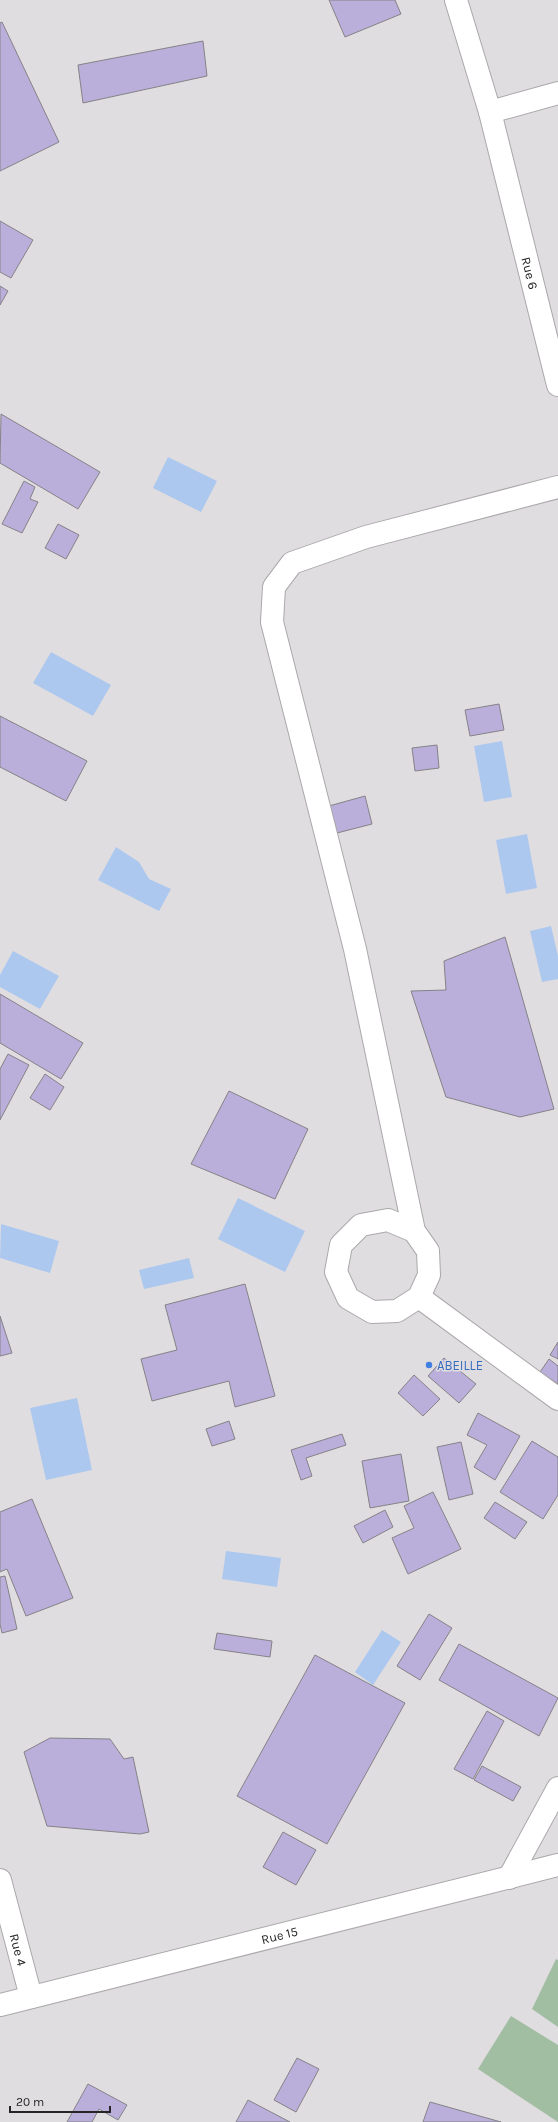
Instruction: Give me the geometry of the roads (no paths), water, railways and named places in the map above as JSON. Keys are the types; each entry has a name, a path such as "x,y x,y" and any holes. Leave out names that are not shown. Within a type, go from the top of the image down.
{"street":[{"name":"Rue 6","path":"456,0 503,160 558,385"},
{"path":"490,112 558,93"},
{"path":"414,1231 388,1220 361,1225 341,1245 336,1272 348,1298 372,1312 397,1311 419,1297 430,1275 428,1251 414,1231 355,949 272,622 274,587 292,563 300,560 366,537 558,488"},
{"path":"419,1297 558,1399"},
{"path":"509,1878 558,1788"},
{"name":"Rue 15","path":"0,2005 558,1865"},
{"name":"Rue 4","path":"0,1880 31,1997"}],"water":[{"path":"168,457 217,481 201,512 153,488"},
{"path":"51,652 111,685 93,716 33,683"},
{"path":"502,741 512,797 484,802 474,746"},
{"path":"527,834 537,888 506,894 496,840"},
{"path":"116,847 139,862 149,879 171,889 159,911 98,880"},
{"path":"551,926 558,956 558,979 542,982 530,931"},
{"path":"13,951 59,976 40,1009 0,987 0,975"},
{"path":"238,1198 305,1231 285,1272 218,1239"},
{"path":"1,1224 59,1241 50,1273 0,1258"},
{"path":"189,1258 194,1278 144,1289 139,1270"},
{"path":"77,1398 92,1470 46,1480 30,1408"},
{"path":"226,1551 281,1558 277,1587 222,1579"},
{"path":"382,1630 401,1642 373,1685 355,1672"}],"place":[{"name":"ABEILLE","path":"429,1365"}]}
